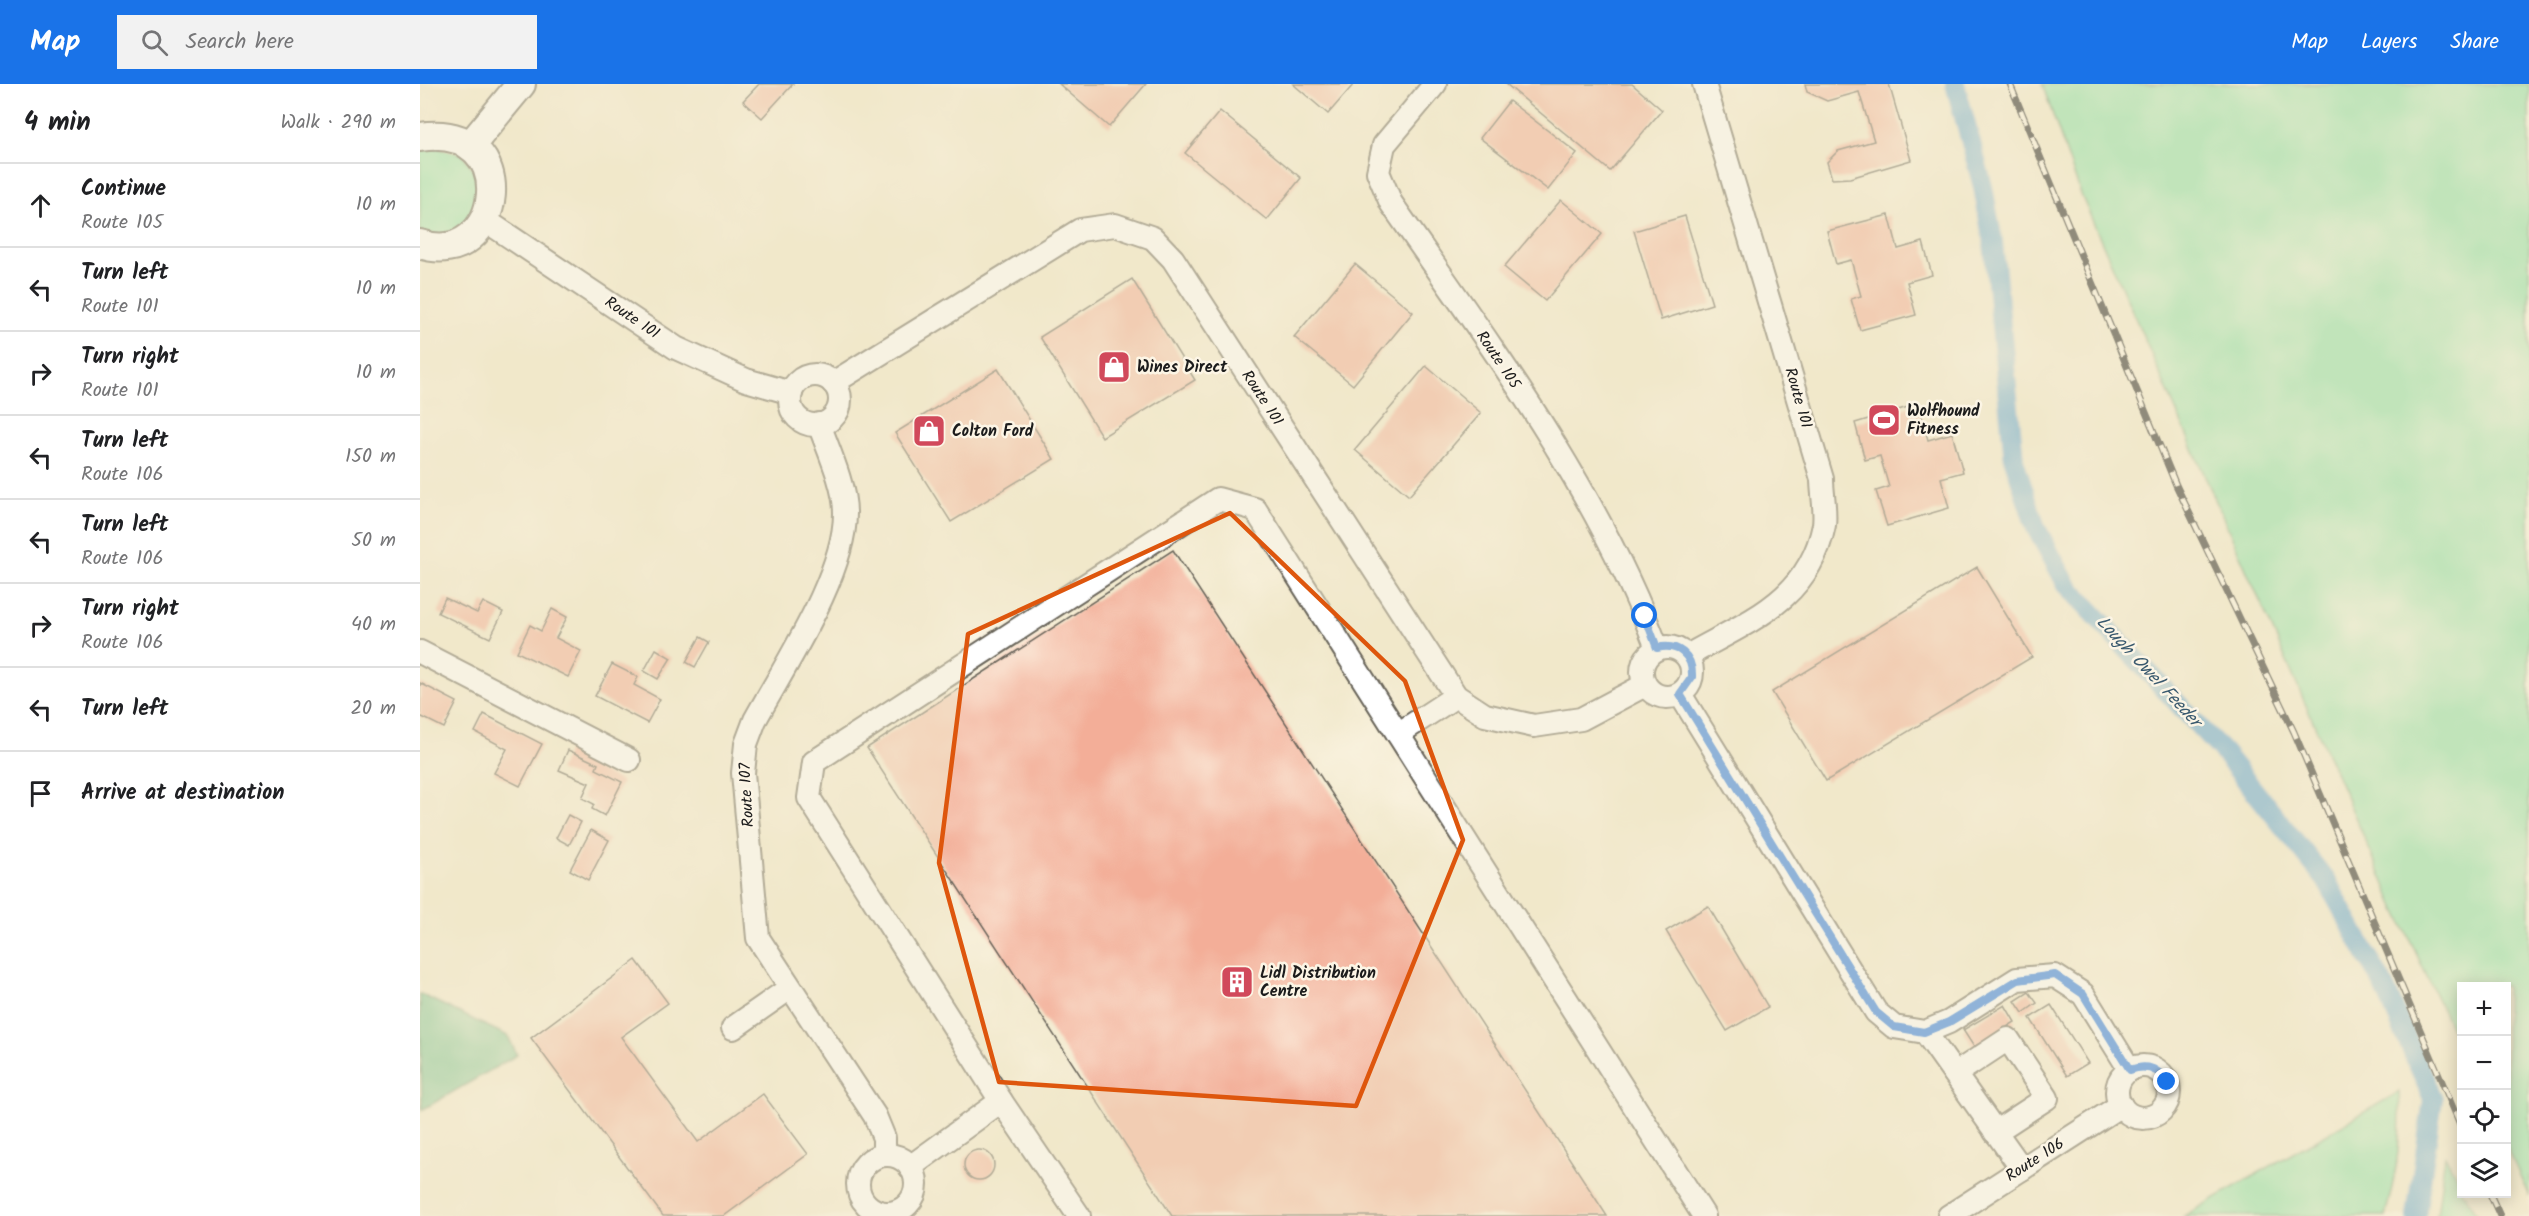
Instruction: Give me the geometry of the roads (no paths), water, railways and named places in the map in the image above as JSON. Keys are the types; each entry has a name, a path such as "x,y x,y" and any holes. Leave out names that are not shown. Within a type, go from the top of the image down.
{"main road":[{"path":"470,146 521,84"},
{"path":"420,137 438,135 455,138 470,146 482,158 490,172 493,188 491,205 485,220 473,234 458,243 441,247 420,244"}],"street":[{"name":"Route 105","path":"1435,84 1384,145 1378,172 1391,202 1570,467 1645,616 1657,648"},
{"name":"Route 101","path":"1687,656 1785,599 1813,563 1824,523 1821,479 1704,84"},
{"name":"Route 101","path":"485,220 676,348 746,380 791,393"},
{"name":"Route 101","path":"833,383 1080,230 1115,225 1153,238 1173,259 1456,696 1485,715 1534,726 1581,719 1646,685"},
{"path":"820,375 833,383 839,396 837,411 827,422 819,424 803,422 792,410 791,393 794,386 805,377 820,375"},
{"name":"Route 107","path":"819,424 845,511 841,550 828,586 755,720 746,744 743,773 758,938 874,1116 884,1138 884,1155"},
{"path":"1079,1216 1001,1101 809,798 814,762 1218,499 1256,509 1704,1216"},
{"path":"1673,647 1687,656 1691,662 1692,677 1680,694 1672,697 1657,695 1646,685 1642,677 1645,660 1657,648 1673,647"},
{"path":"420,652 629,760"},
{"path":"1680,694 1876,1012 1894,1027 1924,1032 1949,1022 2018,980 2055,975 2083,994 2130,1070"},
{"path":"1398,734 1456,696"},
{"path":"733,1028 790,988"},
{"path":"1924,1032 2022,1169"},
{"path":"1955,1074 2008,1039 2047,1098 1995,1131"},
{"path":"2138,1066 2155,1069 2167,1082 2168,1099 2158,1113 2151,1117 2133,1116 2121,1105 2117,1089 2124,1075 2130,1070 2138,1066"},
{"path":"910,1167 1001,1101"},
{"name":"Route 106","path":"1949,1216 2121,1105"},
{"path":"884,1155 894,1156 910,1167 916,1185 909,1203 892,1212 874,1210 861,1197 858,1179 867,1163 884,1155"}],"waterway":[{"name":"Lough Owel Feeder","path":"1955,84 1983,187 1993,242 2014,460 2036,528 2067,585 2224,753 2326,880 2385,988 2433,1099 2416,1216"}],"railway":[{"path":"2010,84 2176,485 2294,732 2457,1117"},
{"path":"2492,1198 2500,1216"}],"place":[{"name":"Wines Direct","path":"1114,367"},
{"name":"Wolfhound Fitness","path":"1884,420"},
{"name":"Colton Ford","path":"929,431"},
{"name":"Lidl Distribution Centre","path":"1237,982"}]}
